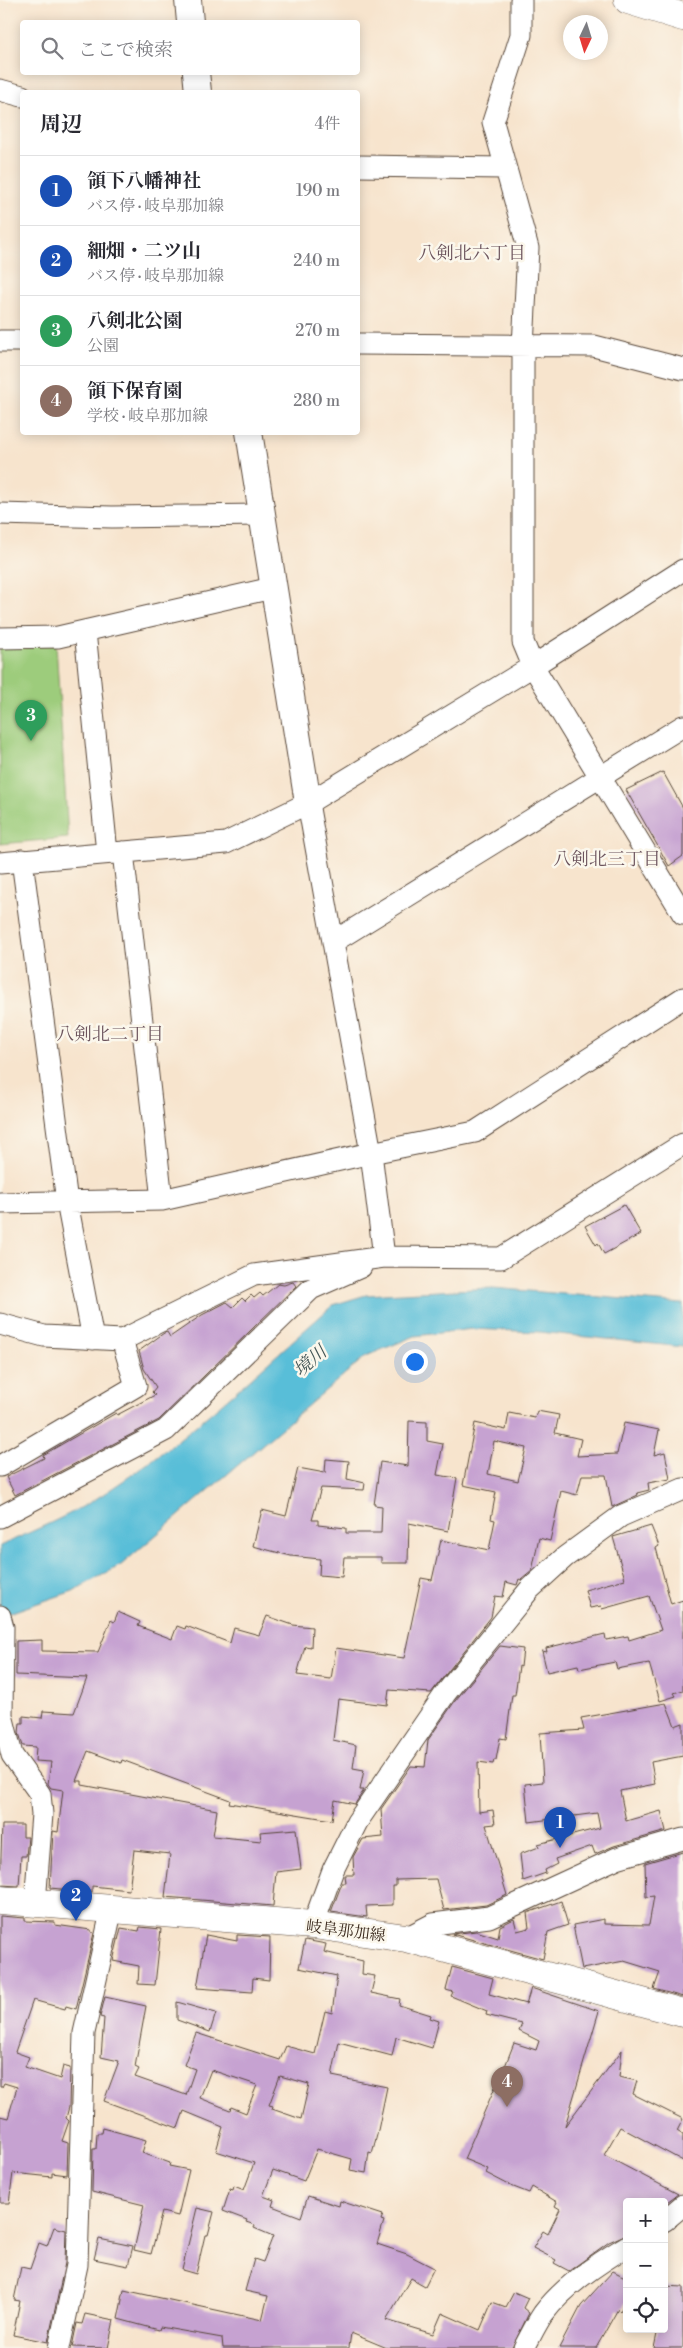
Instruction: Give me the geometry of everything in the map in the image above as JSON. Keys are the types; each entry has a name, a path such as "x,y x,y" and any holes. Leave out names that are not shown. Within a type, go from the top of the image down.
{"main road":[{"path":"628,0 683,17"},
{"name":"岐阜那加線","path":"0,1900 313,1925 406,1938 683,2013"}],"street":[{"path":"188,0 190,20"},
{"path":"521,0 521,34 493,122 504,168 528,248 523,347 523,642 533,666 683,914"},
{"path":"196,75 198,90"},
{"path":"0,90 20,95"},
{"path":"360,166 504,168"},
{"path":"0,341 20,341"},
{"path":"360,344 523,347 594,346 683,369"},
{"path":"248,435 308,803 371,1152 384,1257"},
{"path":"0,514 112,517 260,514"},
{"path":"0,863 226,843 308,803 533,666 683,570"},
{"path":"0,638 58,638 272,588"},
{"path":"84,631 162,1200"},
{"path":"333,942 683,726"},
{"path":"22,860 67,1202 92,1339"},
{"path":"0,1203 162,1200 371,1152 475,1132 683,998"},
{"path":"0,1324 44,1336 122,1340 254,1274 384,1257 501,1258 683,1144"},
{"path":"0,1517 166,1430 312,1289 384,1257"},
{"path":"0,1466 136,1386 122,1340"},
{"path":"313,1925 332,1870 357,1822 445,1694 523,1596 565,1557 621,1516 683,1489"},
{"path":"1,1622 2,1715 12,1755 40,1794 42,1814 35,1903"},
{"path":"406,1938 433,1924 489,1917 617,1858 683,1839"},
{"path":"59,2348 77,2265 84,2033 112,1908"},
{"path":"668,2218 683,2205"},
{"path":"524,2348 542,2315 561,2294 606,2258 623,2248"}],"green space":[{"path":"0,644 56,644 68,838 0,844"}],"water":[{"name":"境川","path":"493,1288 683,1304 683,1347 540,1332 472,1329 415,1336 366,1356 121,1565 73,1591 0,1616 0,1546 82,1507 138,1470 196,1426 333,1305 366,1295"}],"building":[{"path":"663,772 683,808 683,856 669,866 626,790"},
{"path":"624,1205 641,1234 604,1254 598,1243 596,1245 585,1226"},
{"path":"293,1282 296,1286 159,1420 15,1495 6,1477 44,1458 43,1455 116,1413 117,1415 155,1395 152,1392 156,1387 144,1369 139,1351 164,1333 167,1332 170,1337 202,1315 227,1302 233,1307 242,1298 245,1301 251,1295 254,1298 260,1293 263,1296 278,1284 284,1285"},
{"path":"537,1411 559,1415 555,1433 581,1439 577,1456 617,1454 624,1423 659,1430 654,1455 665,1452 670,1479 648,1483 649,1490 637,1493 638,1495 612,1507 606,1475 582,1475 577,1495 561,1491 550,1541 539,1538 532,1571 521,1580 519,1579 517,1585 506,1582 503,1597 495,1596 491,1617 431,1693 389,1690 387,1705 338,1699 333,1740 356,1745 353,1768 364,1770 360,1790 364,1790 355,1804 335,1800 332,1820 229,1803 230,1800 122,1760 121,1763 88,1751 76,1781 82,1781 82,1785 217,1810 213,1836 261,1841 260,1832 296,1829 301,1869 276,1872 273,1906 165,1897 170,1854 134,1850 129,1890 92,1886 92,1892 50,1888 53,1831 58,1832 63,1790 51,1788 48,1784 51,1762 35,1761 36,1747 23,1746 19,1733 20,1723 23,1723 23,1716 42,1718 43,1711 74,1713 87,1678 16,1675 16,1641 42,1640 42,1651 98,1652 111,1620 114,1622 118,1612 140,1622 138,1626 172,1639 177,1626 185,1629 186,1626 230,1643 234,1628 259,1635 267,1616 293,1625 312,1627 311,1647 305,1646 297,1675 331,1679 336,1648 404,1658 421,1578 432,1580 441,1540 489,1550 495,1520 491,1519 496,1492 463,1485 475,1423 506,1430 509,1413 535,1418","holes":["494,1441 526,1448 518,1481 488,1474"]},
{"path":"409,1421 427,1422 427,1441 443,1444 437,1475 457,1478 448,1531 409,1523 408,1563 381,1563 381,1557 344,1557 342,1577 319,1575 320,1559 291,1556 253,1546 262,1510 286,1516 298,1468 325,1473 326,1459 349,1461 347,1479 365,1483 364,1490 321,1488 312,1520 318,1520 318,1525 346,1528 346,1533 381,1533 382,1506 374,1505 380,1462 408,1466"},
{"path":"651,1526 659,1546 656,1548 671,1604 683,1600 683,1690 674,1693 676,1696 660,1701 649,1663 617,1669 615,1662 579,1669 578,1665 547,1672 542,1651 547,1652 546,1648 605,1634 606,1640 628,1636 629,1640 661,1630 649,1596 602,1609 601,1606 590,1608 585,1590 625,1579 613,1537"},
{"path":"500,1646 523,1649 521,1667 519,1666 515,1695 512,1695 506,1739 500,1738 496,1760 494,1760 493,1764 478,1762 479,1812 493,1810 495,1824 486,1825 507,1895 486,1905 444,1910 436,1879 396,1880 396,1886 393,1886 393,1905 366,1906 367,1917 331,1912 342,1883 346,1883 345,1875 354,1875 353,1857 363,1839 383,1837 381,1809 411,1766 425,1767 428,1740 455,1701"},
{"path":"666,1703 675,1726 683,1723 683,1756 651,1762 655,1784 620,1791 626,1821 661,1811 666,1831 614,1846 595,1854 592,1846 555,1859 557,1864 545,1870 546,1873 523,1881 520,1854 539,1847 538,1844 600,1828 597,1813 529,1822 525,1784 543,1782 540,1733 584,1730 581,1718"},
{"path":"2,1825 23,1825 23,1837 28,1837 26,1856 21,1856 19,1886 0,1885"},
{"path":"683,1852 683,1997 654,1989 660,1972 624,1961 582,1969 573,1925 604,1919 604,1924 649,1925 654,1896 646,1897 645,1863"},
{"path":"561,1901 568,1925 548,1932 543,1959 452,1934 476,1931 498,1938 500,1926 514,1919 517,1931 529,1928 527,1913"},
{"path":"0,1916 25,1918 25,1921 55,1922 55,1925 91,1930 94,1933 76,2009 66,2006 65,2009 33,2000 15,2052 29,2057 25,2067 60,2079 63,2066 70,2068 69,2107 66,2118 69,2121 62,2141 68,2143 67,2175 52,2173 52,2177 13,2173 9,2203 0,2203 0,2116 8,2118 17,2087 4,2083 0,2087"},
{"path":"140,1927 161,1929 155,1985 138,1984 139,1966 113,1961 121,1928 139,1931"},
{"path":"206,1935 237,1941 237,1935 270,1937 269,1980 253,1978 252,1992 197,1988"},
{"path":"305,1940 326,1944 324,1952 363,1961 362,1974 375,1976 371,1993 400,1999 399,2005 431,2015 430,2018 439,2021 432,2048 396,2037 392,2056 339,2042 332,2076 387,2087 377,2135 372,2153 369,2152 366,2173 350,2170 352,2159 317,2149 304,2181 273,2170 263,2196 274,2200 272,2206 301,2217 308,2196 339,2206 340,2201 383,2215 381,2220 384,2221 377,2244 407,2254 434,2268 425,2286 411,2278 386,2320 433,2334 442,2313 480,2330 492,2302 506,2307 514,2292 528,2298 523,2308 529,2313 512,2348 387,2348 351,2333 349,2348 223,2348 222,2338 160,2327 159,2330 118,2319 124,2290 262,2320 268,2296 245,2291 254,2259 263,2262 273,2236 254,2228 255,2225 246,2222 247,2220 223,2211 230,2189 233,2190 234,2186 244,2190 254,2163 216,2151 223,2127 184,2111 178,2128 104,2101 119,2061 101,2057 104,2018 100,2017 105,1997 146,2006 135,2067 139,2069 135,2077 186,2095 195,2069 184,2065 196,2033 280,2060 286,2046 315,2054 325,2011 332,2013 337,1976 299,1968","holes":["211,2070 257,2085 246,2113 231,2107 230,2110 200,2098","280,2076 309,2084 301,2119 272,2109 273,2106 269,2105"]},
{"path":"452,1967 493,1978 489,1994 526,2004 531,1988 599,2011 565,2126 622,2050 619,2077 637,2081 633,2094 683,2119 677,2131 683,2135 683,2161 620,2127 604,2155 678,2194 668,2201 668,2198 623,2198 623,2236 609,2242 569,2271 554,2263 556,2260 533,2248 543,2231 548,2234 560,2209 555,2206 557,2202 532,2187 529,2193 511,2186 486,2173 488,2169 464,2159 495,2087 497,2087 514,2043 536,2050 539,2041 519,2031 522,2024 486,2015 487,2011 451,1996 453,1992 446,1990"},
{"path":"177,2002 216,2013 210,2032 177,2020"},
{"path":"103,2128 146,2140 142,2153 170,2163 169,2166 189,2170 178,2216 162,2212 151,2254 134,2250 144,2205 92,2192 93,2149 96,2149 97,2133 102,2133"},
{"path":"197,2208 214,2212 208,2235 205,2235 196,2274 182,2270"},
{"path":"54,2227 66,2230 65,2263 48,2342 13,2335 20,2301 14,2300 21,2267 30,2269 39,2243 47,2246"},
{"path":"99,2239 133,2246 128,2266 94,2259"},
{"path":"613,2271 623,2276 623,2307 620,2311 618,2309 596,2348 559,2348 581,2306"},
{"path":"668,2286 683,2287 683,2348 654,2348 657,2333 668,2333"},
{"path":"85,2314 114,2320 108,2348 72,2347 77,2323 82,2324"}],"place":[{"name":"八剣北公園","path":"31,741"},
{"name":"領下八幡神社","path":"560,1848"},
{"name":"細畑・二ツ山","path":"76,1921"},
{"name":"領下保育園","path":"507,2107"}],"district":[{"name":"八剣北六丁目","path":"472,253"},
{"name":"八剣北三丁目","path":"607,859"},
{"name":"八剣北二丁目","path":"110,1034"}]}
